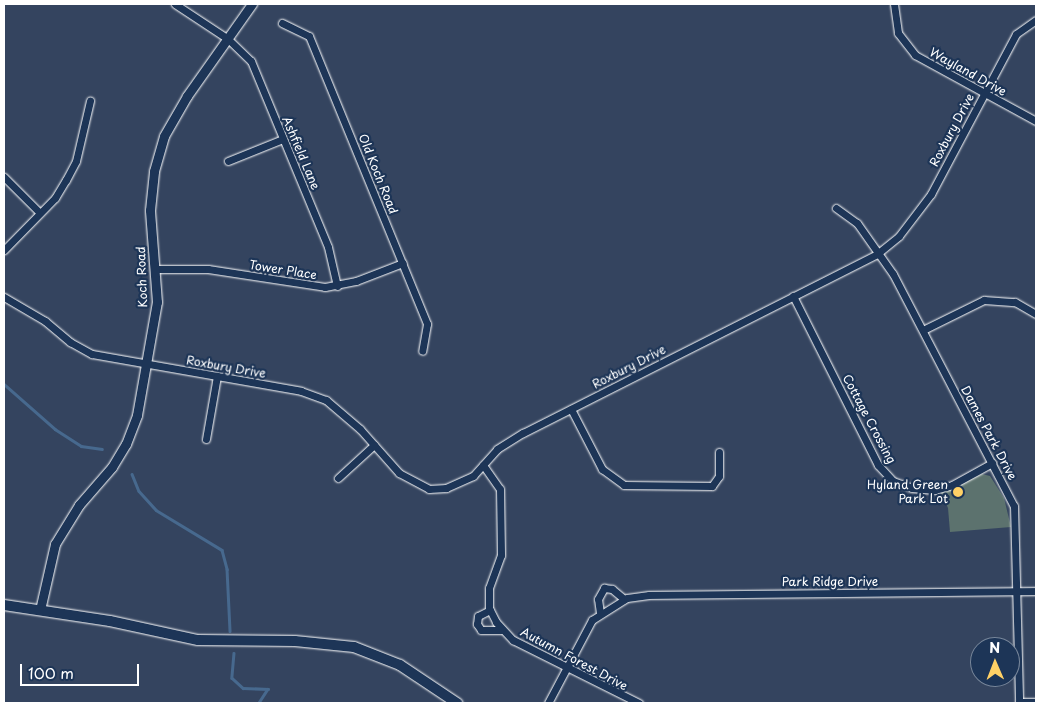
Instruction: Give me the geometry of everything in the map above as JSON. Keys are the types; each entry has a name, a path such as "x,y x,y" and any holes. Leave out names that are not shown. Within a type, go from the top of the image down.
{"main road":[{"path":"4,604 198,640 295,641 354,647 400,665 457,703"}],"street":[{"name":"Ashfield Lane","path":"175,4 186,7 228,39 251,61 328,247 337,286"},
{"name":"Koch Road","path":"40,610 49,559 61,531 126,444 137,415 157,302 156,269 150,210 154,171 164,136 252,4"},
{"name":"Wayland Drive","path":"894,4 898,34 907,48 924,61 1036,121"},
{"name":"Roxbury Drive","path":"4,297 46,321 81,350 146,364 301,391 326,400 346,414 399,473 429,489 461,484 512,439 877,254 899,236 931,194 1016,34 1036,20"},
{"name":"Old Koch Road","path":"282,23 309,36 403,262 426,324 422,350"},
{"path":"4,250 39,212 55,198 76,160 90,101"},
{"path":"228,161 283,139"},
{"path":"4,177 39,212"},
{"name":"Dames Park Drive","path":"836,208 857,223 877,254 893,274 1014,506 1019,702"},
{"name":"Tower Place","path":"156,269 208,269 303,286 337,286 403,262"},
{"name":"Cottage Crossing","path":"793,296 878,465 894,481 912,488 935,490 952,485 992,463"},
{"path":"923,330 984,300 1015,302 1036,314"},
{"path":"206,439 217,376"},
{"path":"571,408 602,469 624,485 712,486 719,476 719,452"},
{"path":"338,478 374,445"},
{"path":"483,465 500,489 502,555 489,588 490,610"},
{"name":"Park Ridge Drive","path":"600,613 598,599 604,588 612,589 624,599"},
{"name":"Park Ridge Drive","path":"548,703 583,635 600,613 624,599 649,595 1036,591"},
{"name":"Autumn Forest Drive","path":"502,630 481,630 477,624 478,616 490,610 502,630 513,640 566,669 639,703"},
{"path":"1019,702 1036,702"}],"green space":[{"path":"982,474 990,476 1004,498 1011,527 950,532 948,508 941,493"}],"waterway":[{"path":"4,384 55,429 81,446 102,449"},
{"path":"132,474 139,491 156,510 222,550 227,569 230,631"},
{"path":"234,653 232,678 243,688 268,689 259,703"}],"place":[{"name":"Hyland Green Park Lot","path":"958,492"}]}
